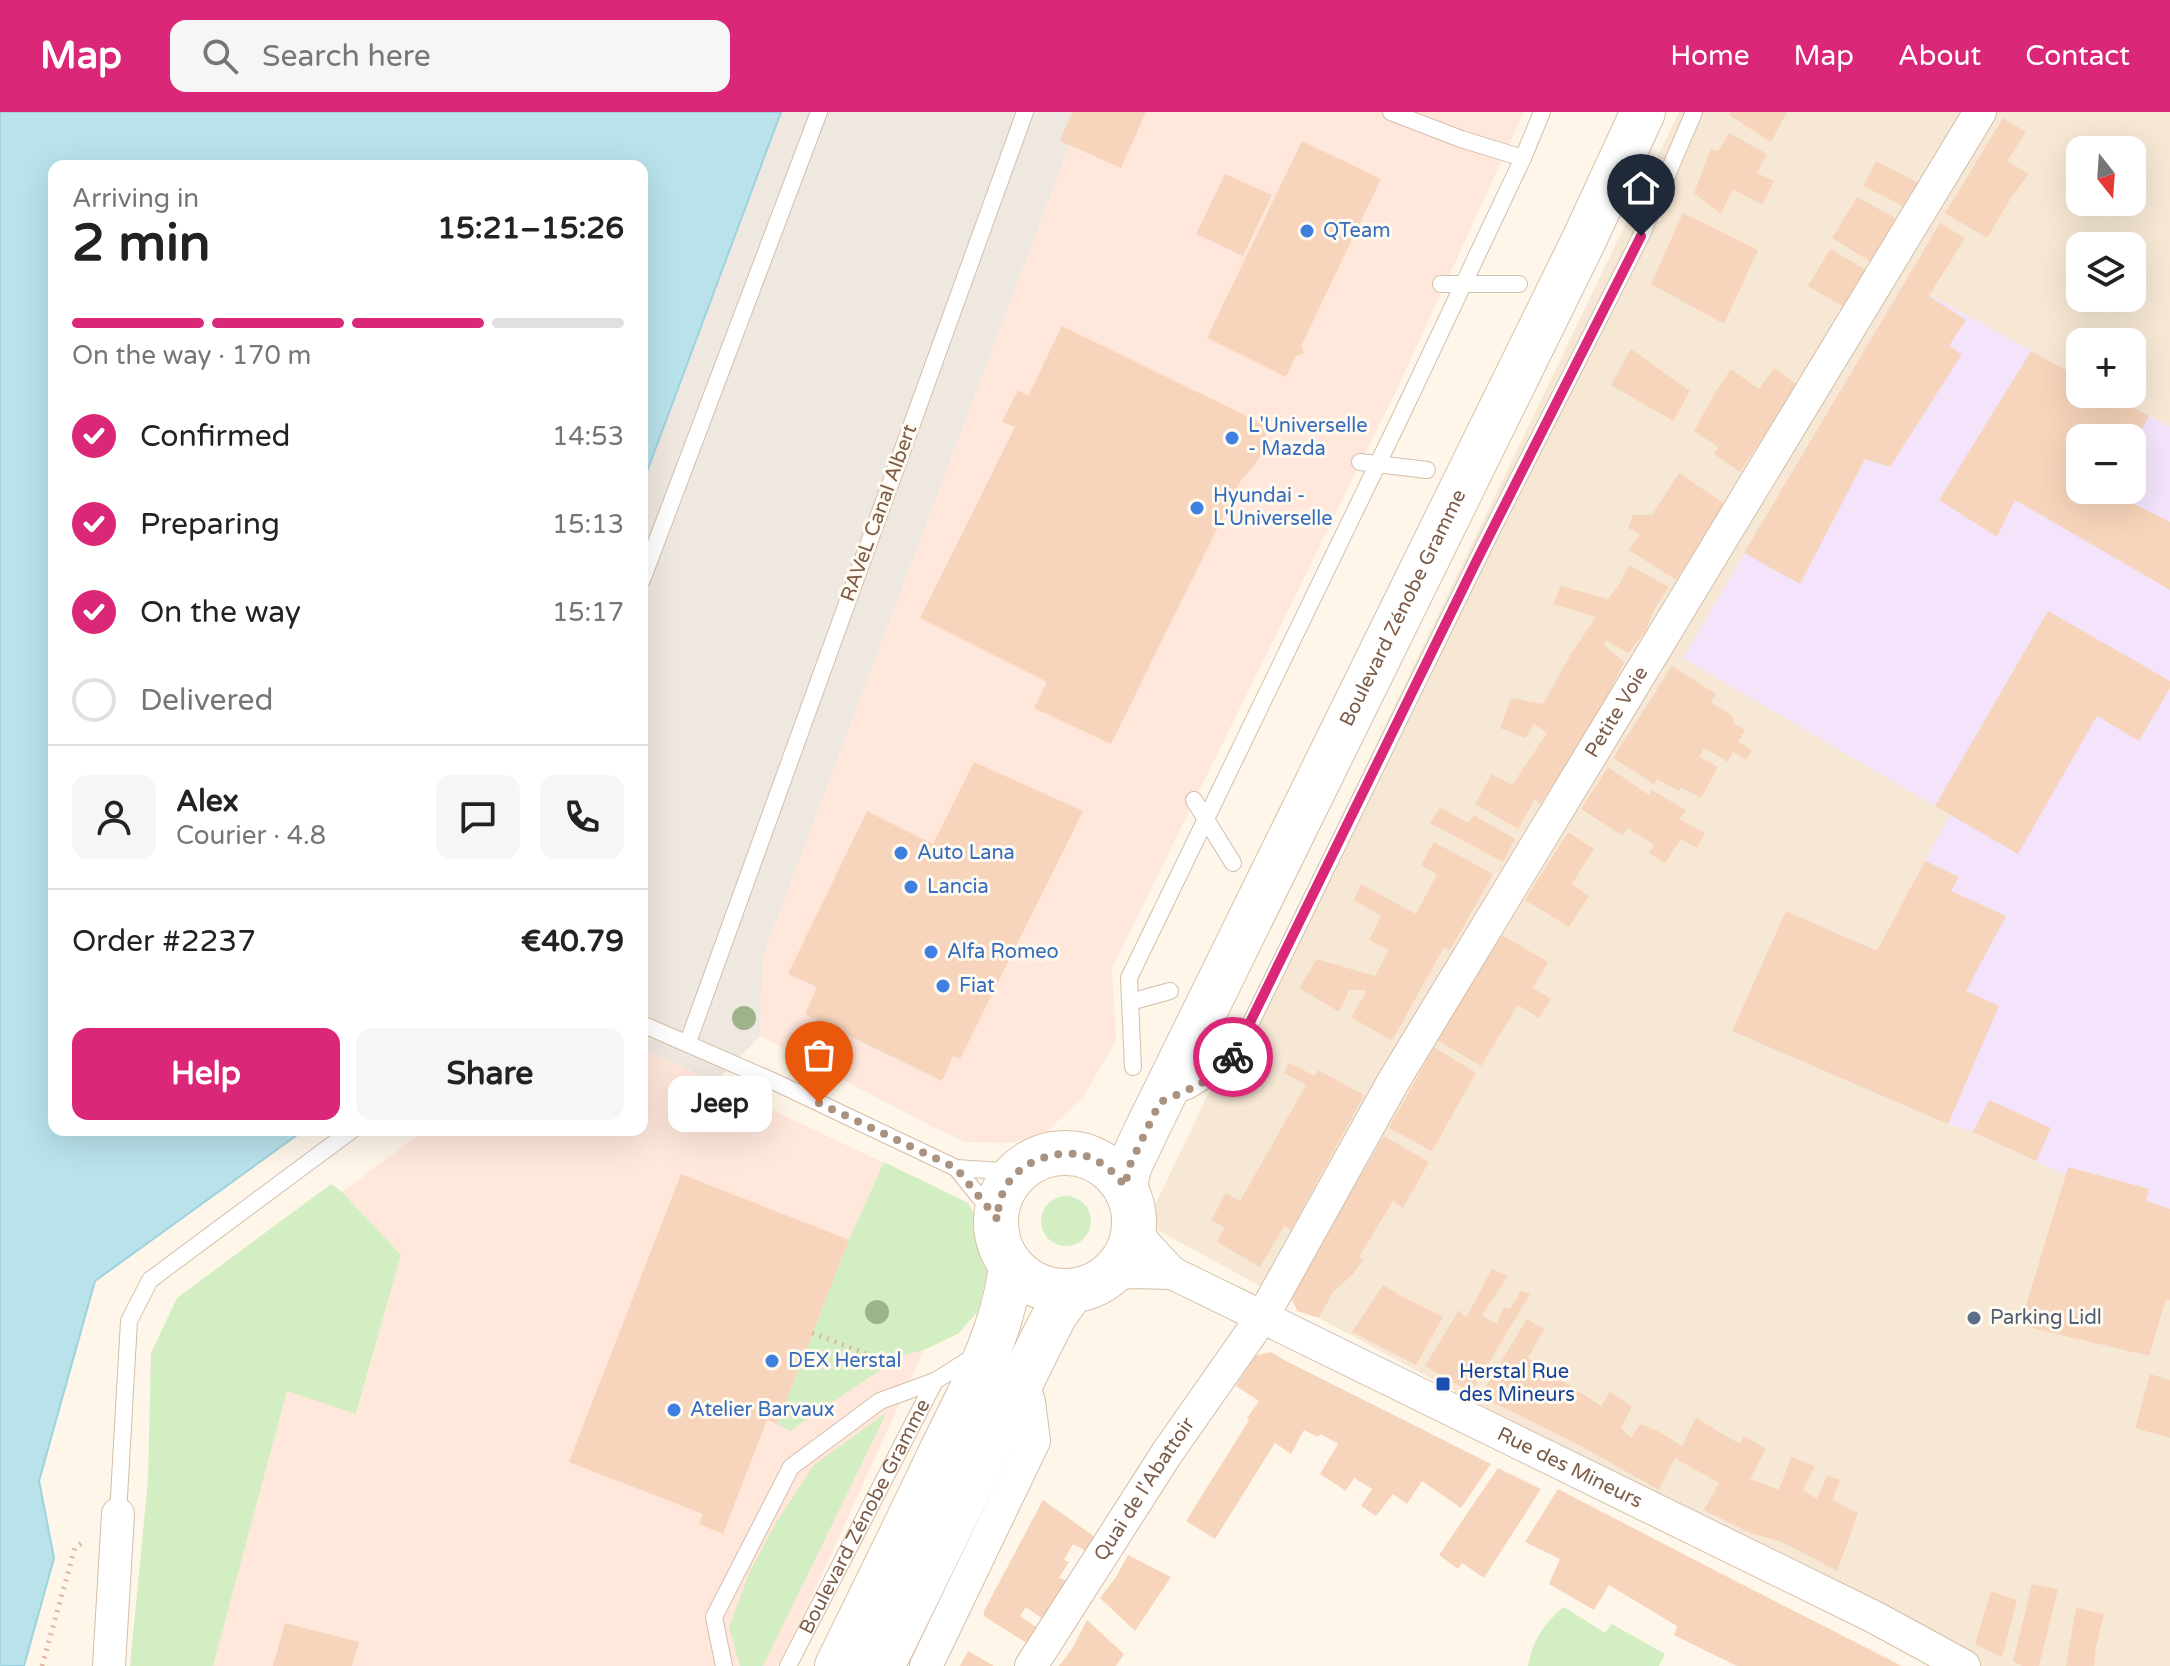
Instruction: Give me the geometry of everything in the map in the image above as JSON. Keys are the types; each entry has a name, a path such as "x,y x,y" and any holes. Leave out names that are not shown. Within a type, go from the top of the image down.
{"main road":[{"name":"Boulevard Zénobe Gramme","path":"882,1666 1056,1313 1126,1255 1129,1167 1576,257 1643,112"},
{"path":"998,1220 1000,1199 1018,1172 1028,1164 1064,1153 1088,1156 1109,1168 1130,1207"},
{"name":"Boulevard Zénobe Gramme","path":"837,1666 966,1402 999,1323 1008,1292 1011,1265 1000,1245 998,1220"},
{"path":"1011,1265 1038,1286 1062,1291 1092,1282"}],"street":[{"name":"Petite Voie","path":"1263,1316 1393,1082 1980,112"},
{"name":"Rue des Mineurs","path":"1130,1207 1145,1244 1172,1273 1874,1617 1964,1666"},
{"name":"Rue des Mineurs","path":"1092,1282 1132,1272 1172,1273"},
{"name":"Quai de l'Abattoir","path":"1031,1666 1167,1453 1263,1316"},
{"path":"926,1666 1034,1441 1029,1402 1022,1380"},
{"path":"109,1666 118,1514"}],"lane":[{"path":"648,564 819,112"},
{"name":"RAVeL Canal Albert","path":"688,1042 1025,112"},
{"path":"1391,112 1461,139 1523,158"},
{"path":"1133,1067 1129,978 1464,284 1542,112"},
{"path":"1160,1102 1190,1090 1224,1069 1237,1051 1476,562 1641,236 1694,112"},
{"path":"1441,284 1519,284"},
{"path":"1360,462 1427,470"},
{"path":"1194,800 1233,863"},
{"path":"1130,1002 1170,991"},
{"path":"648,1026 688,1042 956,1168 1018,1172"},
{"path":"118,1514 129,1321 150,1280 344,1136"},
{"path":"956,1168 998,1220"},
{"name":"Boulevard Zénobe Gramme","path":"788,1666 935,1381 989,1348"},
{"path":"724,1666 714,1617 791,1467 880,1401 935,1381"}],"path":[{"path":"812,1333 935,1381"},
{"path":"42,1666 75,1548 118,1514"}],"shaded area":[{"path":"781,112 1082,112 763,956 760,1036 715,1082 648,1051 648,469"},
{"path":"1082,112 1524,112 1398,387 1112,968 1116,1040 1084,1096 1046,1132 1010,1143 965,1142 760,1036 763,956"},
{"path":"1679,112 2170,112 2170,1666 1961,1666 1146,1224"},
{"path":"1905,281 2066,370 2066,408 2135,408 2170,427 2170,1209 2146,1201 2148,1189 2068,1167 2065,1175 1973,1132 1732,1031 1786,911 1877,951 1950,815 1683,658"},
{"path":"648,1051 968,1203 985,1234 987,1272 959,1333 924,1350 804,1614 777,1666 213,1666 287,1391 357,1413 401,1255 342,1192 417,1136 648,1136"}],"green space":[{"path":"884,1162 968,1203 985,1234 987,1272 979,1310 959,1333 924,1350 901,1356 790,1431 777,1424 849,1240"},
{"path":"331,1184 401,1255 356,1414 287,1391 213,1666 130,1666 148,1480 151,1353 177,1298"},
{"path":"1066,1196 1084,1203 1091,1221 1084,1239 1066,1246 1048,1239 1041,1221 1048,1203"},
{"path":"887,1412 763,1666 740,1666 729,1627 750,1571 777,1521 814,1465"},
{"path":"1564,1607 1605,1633 1612,1624 1665,1654 1659,1666 1528,1666 1540,1633"}],"water":[{"path":"0,112 781,112 648,469 648,160 48,160 48,1136 296,1136 95,1281 39,1481 54,1558 24,1666 0,1666"}],"building":[{"path":"1072,112 1146,112 1121,168 1060,141"},
{"path":"1730,112 1787,112 1771,142 1729,115"},
{"path":"2003,118 2026,132 2007,161 2029,174 1987,238 1945,213"},
{"path":"1729,133 1767,154 1757,173 1774,181 1762,205 1733,189 1721,214 1694,193 1711,149 1718,151"},
{"name":"QTeam","path":"1302,141 1381,179 1301,346 1304,353 1296,356 1286,377 1207,338"},
{"path":"1876,161 1921,184 1909,209 1863,186"},
{"path":"1225,174 1272,195 1243,256 1196,234"},
{"path":"1857,197 1899,220 1874,264 1832,238"},
{"path":"1683,213 1758,250 1724,324 1651,284"},
{"path":"1940,223 1965,238 1929,296 1966,320 1949,346 1962,354 1890,467 1865,459 1800,584 1744,553"},
{"path":"1830,249 1868,271 1846,308 1808,286"},
{"path":"1062,326 1267,426 1263,451 1241,480 1111,744 1034,708 1047,682 920,618 1015,427 1002,422 1018,390 1028,396"},
{"path":"1631,349 1690,391 1673,421 1611,385"},
{"path":"2031,351 2066,370 2066,408 2134,408 2149,416 2144,424 2066,424 2066,504 2135,504 2170,522 2170,590 2015,500 1997,537 1939,500"},
{"path":"1774,368 1798,385 1740,472 1714,454 1718,447 1694,431 1731,369 1759,389"},
{"path":"1679,473 1725,504 1676,580 1629,550 1640,534 1628,528 1633,515 1652,515"},
{"path":"1629,565 1669,587 1655,608 1645,632 1628,653 1606,640 1604,645 1624,662 1569,762 1540,804 1535,799 1518,829 1475,804 1492,774 1512,785 1547,733 1534,724 1526,738 1500,728 1511,698 1543,704 1596,617 1553,604 1561,586 1608,599"},
{"path":"2048,611 2170,681 2170,688 2139,741 2097,716 2018,854 1935,806"},
{"path":"1672,666 1716,694 1711,702 1732,716 1734,723 1745,730 1738,742 1752,750 1746,760 1733,752 1728,762 1704,748 1699,757 1718,767 1701,798 1657,779 1654,784 1613,758"},
{"path":"974,762 1083,811 960,1059 953,1056 942,1081 805,1014 817,987 788,974 867,811 933,844"},
{"path":"1608,767 1649,795 1652,790 1686,810 1679,819 1705,833 1697,848 1681,839 1665,863 1649,853 1654,845 1628,828 1623,836 1581,809"},
{"path":"1440,807 1468,823 1474,815 1515,839 1503,862 1430,823"},
{"path":"1568,832 1594,849 1572,884 1589,896 1569,927 1525,900"},
{"path":"1434,842 1493,874 1450,950 1444,947 1392,1041 1351,1017 1367,990 1349,990 1339,1012 1299,988 1317,959 1375,976 1389,950 1369,940 1381,916 1354,900 1361,884 1416,914 1437,874 1421,865"},
{"path":"1925,861 1959,877 1951,891 2006,916 1966,991 1999,1006 1948,1124 1732,1031 1786,911 1877,951"},
{"path":"1502,935 1548,962 1533,988 1551,999 1539,1018 1518,1005 1481,1066 1437,1040"},
{"path":"1434,1047 1476,1073 1432,1151 1389,1128"},
{"path":"1289,1063 1315,1076 1318,1070 1364,1095 1291,1230 1284,1226 1260,1267 1217,1242 1225,1228 1211,1220 1226,1193 1240,1201 1306,1085 1284,1073"},
{"path":"1989,1100 2051,1128 2036,1161 1973,1132"},
{"path":"1384,1136 1429,1162 1403,1208 1393,1201 1359,1257 1363,1260 1333,1292 1319,1318 1297,1311 1291,1294"},
{"path":"2068,1167 2149,1189 2146,1201 2170,1209 2170,1300 2166,1299 2149,1356 2020,1325"},
{"path":"681,1174 849,1240 777,1424 767,1420 723,1534 699,1524 703,1514 569,1462"},
{"path":"1492,1269 1508,1276 1482,1315 1497,1324 1503,1308 1510,1309 1521,1291 1530,1294 1471,1393 1425,1366 1459,1310 1466,1318"},
{"path":"1383,1285 1443,1317 1416,1365 1352,1332"},
{"path":"1527,1319 1544,1329 1528,1358 1601,1406 1610,1392 1632,1406 1621,1428 1631,1438 1640,1424 1682,1446 1696,1418 1740,1444 1744,1436 1766,1449 1750,1479 1779,1490 1791,1457 1815,1466 1803,1490 1817,1499 1827,1475 1840,1480 1832,1500 1858,1513 1837,1571 1782,1542 1750,1533 1704,1510 1719,1483 1675,1458 1659,1490 1577,1444 1480,1396"},
{"path":"1271,1352 1491,1464 1461,1508 1422,1481 1407,1504 1393,1494 1376,1516 1361,1506 1372,1489 1354,1478 1346,1491 1320,1474 1338,1444 1321,1434 1318,1437 1304,1430 1291,1454 1275,1443 1215,1539 1186,1521 1259,1401 1236,1386 1254,1356"},
{"path":"2150,1374 2170,1380 2170,1438 2135,1428"},
{"path":"1498,1468 1541,1489 1484,1578 1462,1563 1458,1569 1439,1555"},
{"path":"1558,1489 1902,1666 1737,1666 1674,1635 1677,1626 1609,1585 1594,1610 1549,1584 1560,1559 1525,1542"},
{"path":"1043,1500 1095,1537 1086,1551 1073,1544 1064,1560 1069,1562 1059,1578 1067,1581 1043,1619 1026,1607 1020,1616 1038,1628 1028,1644 984,1616 984,1611"},
{"path":"1128,1555 1171,1577 1135,1631 1100,1598"},
{"path":"2032,1584 2058,1589 2039,1666 2022,1666 2013,1661"},
{"path":"1991,1591 2017,1600 2002,1657 1975,1644"},
{"path":"2076,1608 2104,1614 2094,1666 2066,1666"},
{"path":"1087,1620 1124,1654 1116,1666 1059,1666"},
{"path":"285,1623 359,1642 352,1666 273,1666"},
{"path":"968,1651 994,1666 960,1666"}],"way so far":[{"path":"819,1103 956,1168 998,1220 1000,1199 1012,1179 1028,1164 1050,1155 1088,1156 1109,1168 1125,1186 1129,1167 1160,1102 1190,1090 1224,1069 1233,1057"}],"place":[{"name":"QTeam","path":"1307,231"},
{"name":"L'Universelle - Mazda","path":"1232,438"},
{"name":"Hyundai - L'Universelle","path":"1197,508"},
{"name":"Auto Lana","path":"901,853"},
{"name":"Lancia","path":"911,887"},
{"name":"Alfa Romeo","path":"931,952"},
{"name":"Fiat","path":"943,986"},
{"name":"Jeep","path":"819,1103"},
{"name":"Parking Lidl","path":"1974,1318"},
{"name":"DEX Herstal","path":"772,1361"},
{"name":"Herstal Rue des Mineurs","path":"1443,1384"},
{"name":"Atelier Barvaux","path":"674,1410"}],"route":[{"path":"1233,1057 1476,562 1641,236"}]}
